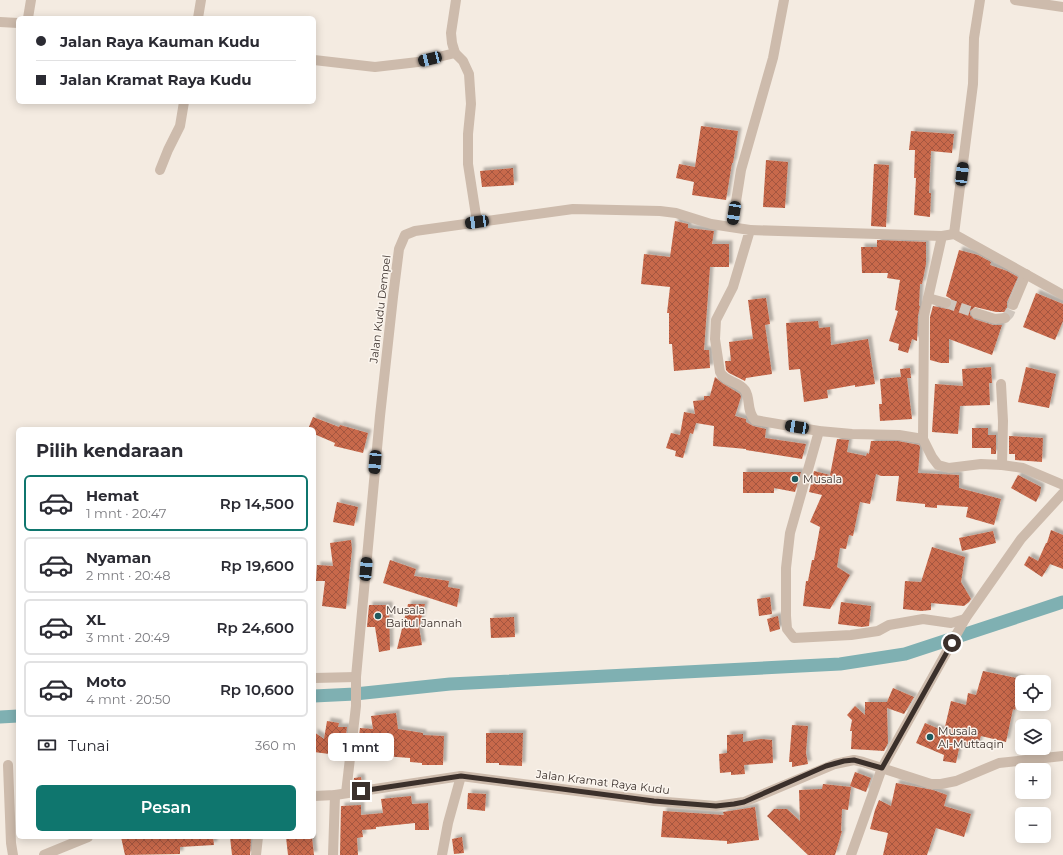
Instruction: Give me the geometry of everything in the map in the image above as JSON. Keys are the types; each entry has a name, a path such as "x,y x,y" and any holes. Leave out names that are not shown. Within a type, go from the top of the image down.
{"street":[{"path":"28,16 31,0"},
{"path":"198,16 201,0"},
{"path":"456,0 451,34 455,53 463,61 469,74 471,104 468,134 468,164 477,222"},
{"path":"732,227 741,170 773,58 784,0"},
{"path":"980,0 974,38 973,84 954,234 1063,295"},
{"path":"1015,0 1063,7"},
{"path":"0,22 16,23"},
{"path":"316,60 375,67 418,62 455,53"},
{"path":"160,170 180,126 184,104"},
{"name":"Jalan Kudu Dempel","path":"356,681 380,416 399,248 405,235 414,231 425,229 573,209 660,211 676,213 712,224 750,230 942,236 954,234"},
{"path":"750,230 733,287 716,320 715,339 722,377 746,391 751,416 755,420 819,431 852,434 893,435 923,439"},
{"path":"942,236 923,328 923,439 932,457 938,464 949,468 981,464 1023,468 1063,485"},
{"path":"1013,305 1026,274"},
{"path":"928,298 946,303"},
{"path":"976,313 995,319 1005,318"},
{"path":"1001,384 1003,421 1002,465"},
{"path":"819,431 790,534 786,568 787,629 794,638 851,635 878,631 889,625 923,619 951,623 965,619"},
{"path":"851,855 882,768 965,619 1021,539 1063,493"},
{"path":"316,678 356,681 356,706 346,793"},
{"name":"Jalan Kramat Raya Kudu","path":"316,796 335,795 461,776 654,801 716,806 744,802 826,766 844,761 854,760 931,784 941,784 956,781 998,763 1063,756"},
{"path":"8,765 11,843 13,855"},
{"path":"442,855 448,823 461,776"},
{"path":"333,855 335,795"},
{"path":"44,855 83,839"},
{"path":"256,855 258,839"}],"building":[{"path":"701,126 738,131 726,200 692,195 694,182 676,178 679,164 695,167"},
{"path":"911,131 954,134 952,153 931,151 929,193 931,193 930,217 914,215 916,178 914,178 915,150 909,150"},
{"path":"766,160 788,162 785,208 763,207"},
{"path":"874,164 889,165 886,227 871,226"},
{"path":"513,168 514,185 482,187 480,171"},
{"path":"675,221 688,224 688,228 714,231 712,244 729,244 729,267 710,267 704,350 709,350 710,368 674,371 672,344 669,344 669,313 667,313 670,287 641,284 644,254 670,257"},
{"path":"877,240 926,242 926,264 922,284 920,284 917,341 912,339 908,353 898,350 899,344 889,341 898,311 895,310 900,280 887,278 888,273 862,273 861,247 877,247"},
{"path":"959,250 978,255 991,262 990,265 1018,277 1007,302 1007,312 996,312 975,307 970,311 970,315 974,319 993,325 1002,325 992,355 949,339 949,363 941,363 930,360 930,317 933,306 947,309 952,305 951,299 946,296"},
{"path":"1036,293 1063,304 1063,321 1055,340 1023,327"},
{"path":"766,298 770,324 765,325 772,374 746,378 745,381 726,370 725,361 731,361 729,342 753,339 748,300"},
{"path":"818,321 819,328 830,327 831,345 868,339 875,384 855,387 855,385 827,390 828,398 804,402 800,369 789,370 786,323"},
{"path":"991,367 992,383 989,383 990,405 960,406 958,434 932,432 935,384 963,386 962,369"},
{"path":"1026,367 1056,374 1049,408 1018,402"},
{"path":"910,368 911,378 907,378 912,419 880,421 879,404 882,404 880,379 901,377 900,369"},
{"path":"715,377 740,394 741,397 735,416 746,419 746,422 753,426 766,429 765,438 806,444 802,459 746,449 713,446 714,426 696,423 693,434 690,433 683,458 675,456 676,451 666,448 671,433 680,435 684,412 695,414 693,401 704,400 704,396 710,396"},
{"path":"313,417 339,427 340,425 368,433 363,453 334,446 335,443 316,435 316,427 309,427"},
{"path":"972,428 988,428 988,435 996,435 996,454 991,454 991,448 972,448"},
{"path":"1009,436 1043,438 1042,462 1015,460 1015,454 1009,454"},
{"path":"837,439 849,440 847,452 866,456 867,453 869,454 871,441 898,441 919,445 918,473 959,475 959,488 1001,499 994,525 966,517 968,507 937,505 937,508 925,507 925,504 896,501 899,476 881,476 876,474 870,504 860,502 853,536 849,535 846,549 840,548 837,567 850,575 830,609 803,606 806,581 808,581 812,560 814,560 820,527 810,522 822,495 809,492 814,471 830,475"},
{"path":"743,472 801,472 795,492 774,488 774,493 743,493"},
{"path":"1018,475 1041,487 1040,494 1036,502 1011,488"},
{"path":"337,502 358,507 354,526 333,522"},
{"path":"1051,530 1063,535 1063,569 1050,564 1042,577 1024,565 1029,556 1038,561 1047,543"},
{"path":"993,531 996,543 962,551 959,538"},
{"path":"351,540 352,549 346,609 322,606 325,581 316,581 317,565 333,566 330,543"},
{"path":"932,547 965,557 961,582 971,599 964,606 931,603 931,610 921,611 903,609 905,581 921,582"},
{"path":"390,560 416,569 414,576 449,581 448,587 460,589 457,607 383,583"},
{"path":"770,597 772,614 759,616 757,599"},
{"path":"841,602 871,606 869,626 862,627 838,624"},
{"path":"408,604 425,604 419,627 422,645 397,649"},
{"name":"Musala Baitul Jannah","path":"369,605 389,605 390,650 379,652 375,627 367,627"},
{"path":"778,616 780,629 770,632 767,619"},
{"path":"514,617 515,637 491,638 490,618"},
{"path":"983,671 1015,678 1015,710 1013,709 1006,742 981,736 977,747 960,744 956,763 943,761 944,755 916,743 925,723 944,731 951,701 966,705 968,693 976,695"},
{"path":"893,688 914,697 904,714 887,708 888,743 884,751 851,749 852,731 850,731 852,720 847,715 855,706 865,715 865,702 887,702"},
{"path":"396,713 398,729 423,733 423,735 444,736 443,765 422,765 422,763 410,762 410,758 370,755 369,760 356,759 360,728 373,729 371,716"},
{"path":"327,721 339,723 338,727 347,727 343,758 336,758 337,755 316,752 316,733 324,739"},
{"path":"792,725 808,726 806,753 808,764 792,767 792,762 789,762"},
{"path":"486,733 523,733 522,766 486,763"},
{"path":"743,734 743,742 761,739 772,740 773,763 744,765 745,774 731,775 731,772 720,773 719,754 727,753 727,735"},
{"path":"855,772 871,778 866,792 850,786"},
{"path":"361,777 362,784 353,786 354,778"},
{"path":"896,783 933,790 947,795 944,806 971,814 964,837 936,828 927,855 883,855 888,833 870,829 879,800 891,806"},
{"path":"823,784 851,787 848,810 842,809 842,831 835,855 808,855 767,816 774,809 787,809 800,821 799,790 822,789"},
{"path":"468,793 486,794 485,811 467,809"},
{"path":"411,796 412,804 428,803 429,830 415,830 415,823 362,830 363,837 357,838 358,855 340,855 341,806 361,805 361,815 383,813 381,799"},
{"path":"755,807 759,840 727,844 727,841 661,837 663,811 724,815 723,812"},
{"path":"462,837 464,853 454,854 452,839"},
{"path":"121,839 213,839 214,845 180,847 180,854 125,855"},
{"path":"230,839 251,839 250,855 232,855"},
{"path":"286,839 312,839 314,855 288,855"}],"waterway":[{"path":"316,696 355,694 450,684 840,664 905,654 1063,602"},
{"path":"0,717 16,716"}],"tunnel":[{"path":"946,303 976,313"},
{"path":"1005,318 1009,314 1013,305"}],"place":[{"name":"Musala","path":"795,479"},
{"name":"Musala Baitul Jannah","path":"378,616"},
{"name":"Musala Al-Muttaqin","path":"930,737"}],"route":[{"path":"361,791 461,776 654,801 716,806 744,802 826,766 844,761 854,760 882,768 952,643"}]}
